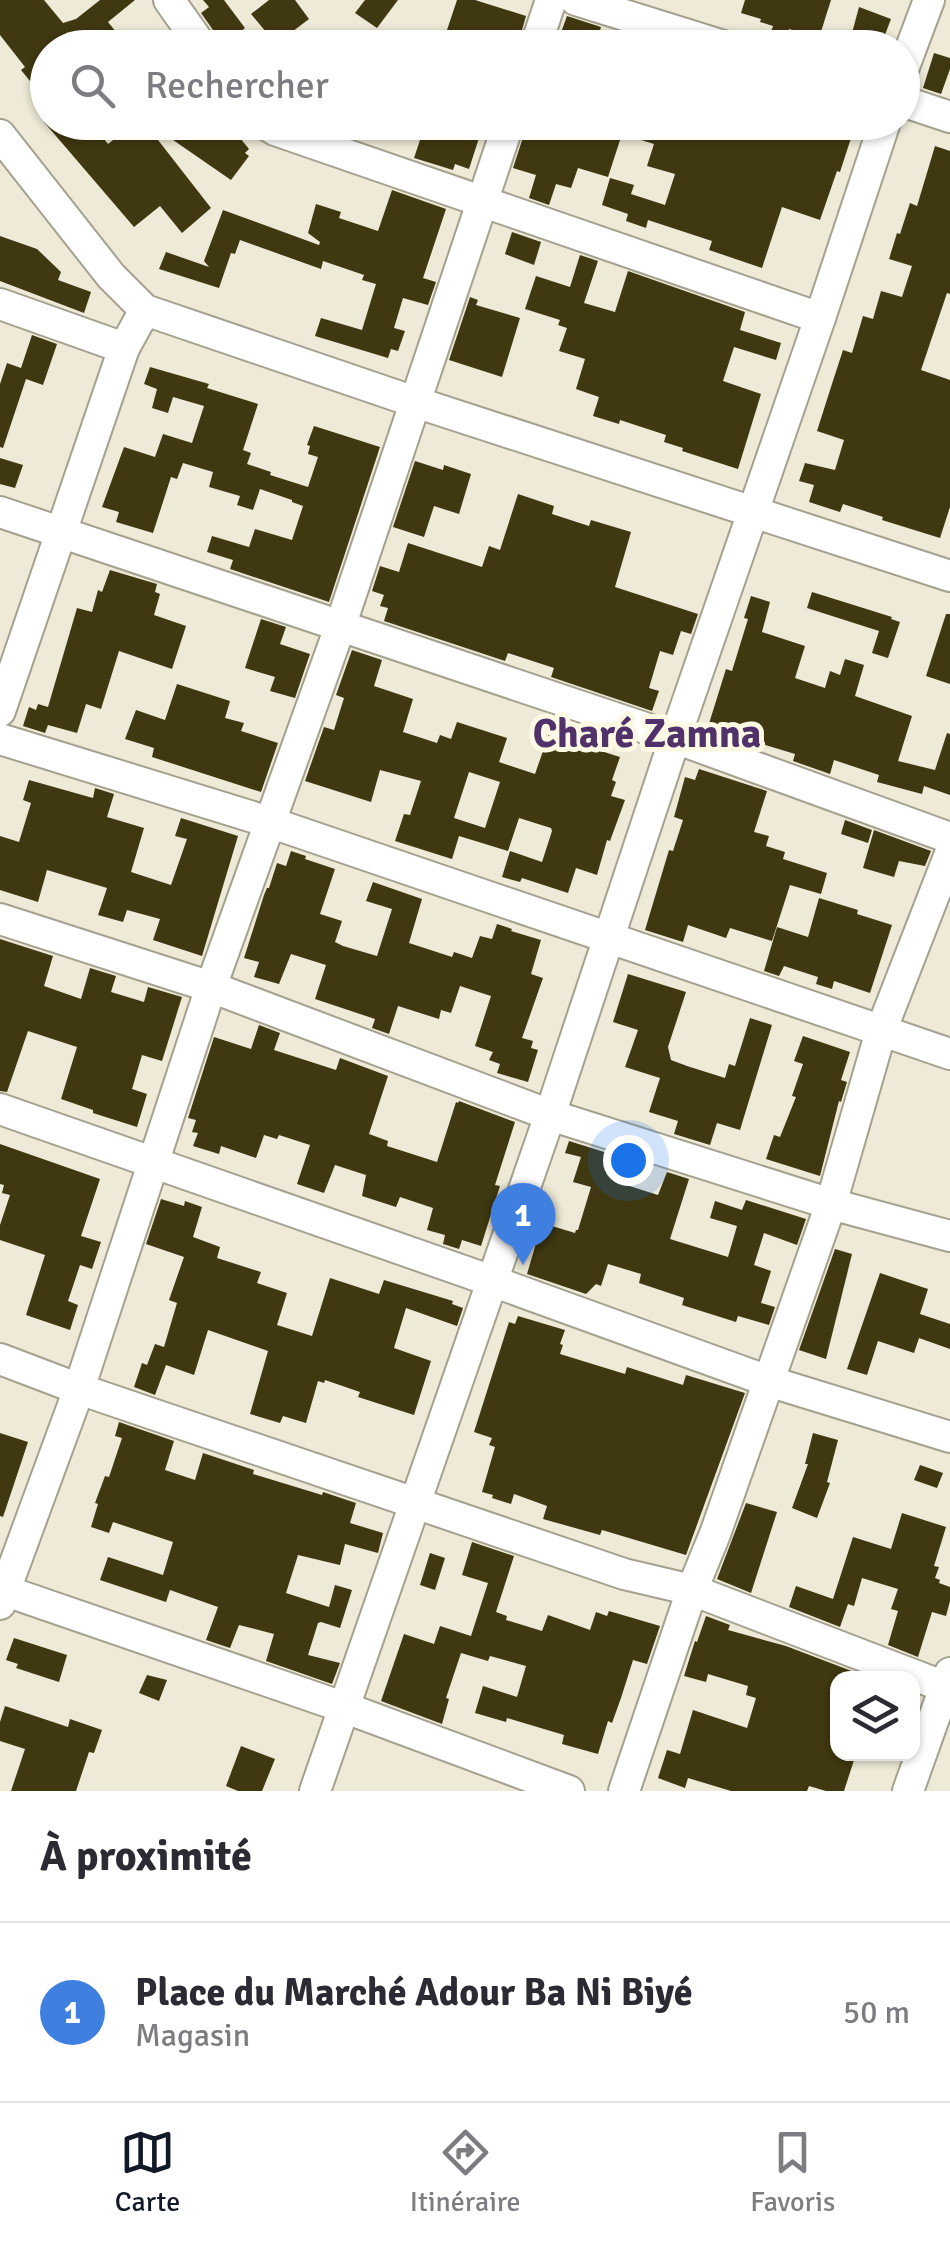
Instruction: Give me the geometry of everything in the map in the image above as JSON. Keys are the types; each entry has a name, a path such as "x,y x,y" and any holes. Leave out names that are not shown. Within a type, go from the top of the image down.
{"street":[{"path":"169,0 190,30"},
{"path":"540,30 551,0"},
{"path":"576,0 672,30"},
{"path":"918,30 929,0"},
{"path":"920,107 950,117"},
{"path":"0,135 111,276 144,310 415,402 950,574"},
{"path":"304,140 820,318"},
{"path":"502,140 340,627 211,987 79,1390 2,1594 344,1707 569,1791"},
{"path":"315,1791 550,1114 879,140"},
{"path":"0,304 124,348"},
{"path":"0,711 124,348 144,310"},
{"path":"0,512 675,738 950,838"},
{"path":"0,739 269,822 950,1054"},
{"path":"624,1791 692,1590 716,1534 832,1204 880,1031 950,854"},
{"path":"0,919 211,987 550,1114 832,1204 950,1236"},
{"path":"0,1109 768,1381 950,1437"},
{"path":"0,1359 79,1390 624,1574 692,1590 948,1680 908,1791"}],"building":[{"path":"0,0 44,0 63,23 76,19 100,0 135,0 108,22 114,30 30,30 30,81 21,70 25,67 0,35"},
{"path":"203,0 224,0 245,28 213,30 201,13 209,7"},
{"path":"269,0 295,0 309,19 294,30 264,30 251,14"},
{"path":"365,0 398,0 377,28 355,13"},
{"path":"457,0 475,0 526,16 522,30 447,30"},
{"path":"745,0 831,0 822,30 772,30 773,26 760,22 761,19 741,13"},
{"path":"859,7 891,19 887,30 853,30"},
{"path":"567,16 601,27 600,30 562,30"},
{"path":"934,53 950,58 941,94 923,88"},
{"path":"59,140 105,140 108,144 113,140 158,140 211,208 182,233 160,206 134,227"},
{"path":"173,140 242,140 249,156 231,180"},
{"path":"420,140 478,140 469,169 455,164 453,170 414,158"},
{"path":"522,140 620,140 608,177 578,168 571,188 556,184 549,205 529,198 536,175 513,168"},
{"path":"641,140 850,140 820,220 782,207 762,268 709,250 712,241 648,220 646,228 626,221 628,214 602,205 610,178 634,185 631,194 665,205 675,174 647,166 654,144"},
{"path":"935,146 950,151 950,294 947,293 921,370 950,380 950,507 940,538 843,504 840,512 809,502 814,485 799,481 805,463 835,470 844,440 817,431 843,350 852,353 863,316 873,319 881,291 902,297 912,266 889,259 910,203 917,206"},
{"path":"392,190 446,209 423,278 436,282 428,305 403,298 394,328 405,331 398,351 391,349 388,358 315,336 321,318 362,330 376,284 362,280 364,275 323,261 321,269 240,240 235,254 231,253 219,288 159,269 166,252 209,267 204,261 223,210 319,245 308,233 316,204 341,212 339,218 378,231"},
{"path":"512,232 541,242 534,265 505,254"},
{"path":"0,236 37,249 61,272 58,280 91,292 84,313 0,281"},
{"path":"580,255 598,261 584,303 615,312 628,271 745,312 740,330 781,343 776,360 734,347 723,381 761,394 738,469 682,451 683,448 664,442 666,435 593,416 599,397 576,389 585,359 559,351 567,328 558,325 560,320 525,309 536,276 570,287"},
{"path":"470,297 478,300 476,305 520,318 502,377 449,360"},
{"path":"32,335 57,344 43,385 26,379 3,448 0,384 7,363 21,368"},
{"path":"150,367 209,384 207,388 258,404 243,450 251,453 247,464 271,472 270,475 308,487 318,457 308,454 314,426 380,447 329,602 230,569 233,560 207,552 212,536 249,547 255,529 292,540 303,506 292,500 260,489 253,510 237,505 240,496 209,487 213,472 183,463 177,479 171,477 153,533 116,522 119,512 102,507 124,447 155,457 163,434 192,443 204,406 173,397 168,413 152,408 157,389 144,384"},
{"path":"0,458 23,465 15,488 0,484"},
{"path":"415,461 471,474 459,514 434,506 424,537 393,527"},
{"path":"518,494 554,506 552,514 589,526 591,520 631,532 615,587 698,614 691,634 681,631 673,655 660,651 649,688 659,691 652,711 551,677 554,668 508,653 505,661 384,621 388,608 380,606 384,595 372,591 380,566 399,572 408,543 482,567 489,546 500,550"},
{"path":"110,570 157,584 155,592 160,594 154,615 186,626 172,669 119,651 101,709 86,704 77,733 48,725 45,733 23,726 29,707 48,707 77,608 92,612 98,590 102,592"},
{"path":"812,592 900,622 888,658 872,653 879,631 807,608"},
{"path":"751,596 770,602 762,632 805,646 795,678 825,688 830,671 840,675 845,659 864,665 855,696 912,716 898,761 935,770 947,733 950,734 950,795 924,786 922,794 877,782 879,775 834,760 830,774 793,761 795,754 707,730 726,669 732,671"},
{"path":"946,614 950,614 950,684 926,676"},
{"path":"261,619 286,627 280,644 310,654 295,698 270,691 275,677 245,668"},
{"path":"352,650 382,660 374,686 413,699 403,732 437,743 440,735 451,739 457,722 507,738 499,762 535,774 550,731 620,757 611,796 625,800 597,875 576,868 568,893 522,878 520,882 502,877 510,851 542,862 552,831 519,818 508,851 459,836 452,859 395,841 404,814 410,815 421,781 380,770 371,802 305,781 324,727 334,730 344,698 336,695","holes":["469,772 500,782 485,828 454,818"]},
{"path":"177,684 230,701 225,718 244,723 241,731 278,743 261,792 152,757 154,748 125,739 136,710 165,720"},
{"path":"699,769 767,791 754,832 769,836 766,846 785,852 783,859 827,873 821,894 790,885 772,941 730,928 726,938 688,925 683,942 645,930 669,850 673,851 683,820 674,817 685,777 695,780"},
{"path":"29,780 93,798 95,788 114,794 107,817 144,828 131,872 171,885 187,839 175,836 181,818 238,836 202,956 153,940 160,919 127,910 123,922 98,915 107,888 47,870 38,902 0,890 0,836 19,842 31,803 23,800"},
{"path":"845,820 872,830 868,843 841,834"},
{"path":"874,830 931,851 925,866 899,861 894,877 863,868"},
{"path":"291,851 335,869 320,914 342,921 335,942 343,946 377,956 392,909 366,901 373,882 422,899 409,943 452,957 454,952 472,958 480,936 492,939 497,924 541,940 531,974 543,978 522,1038 533,1041 531,1048 538,1050 528,1082 497,1073 500,1064 489,1060 493,1052 475,1046 491,996 460,986 451,1013 441,1010 439,1019 398,1006 389,1034 372,1028 375,1019 315,999 326,965 291,954 279,984 254,977 259,962 244,958 277,863 286,866"},
{"path":"819,898 892,925 870,993 834,981 832,989 816,984 818,977 784,966 779,976 764,971 777,927 808,937"},
{"path":"0,939 53,956 44,986 81,999 90,968 116,976 111,992 144,1002 148,987 182,997 162,1061 142,1055 132,1089 147,1094 137,1127 61,1099 77,1047 28,1031 7,1092 0,1091"},
{"path":"628,974 686,992 668,1047 671,1060 687,1066 725,1078 729,1064 735,1066 750,1018 772,1025 740,1130 717,1123 710,1145 674,1134 678,1121 649,1112 660,1078 625,1067 638,1030 613,1022"},
{"path":"259,1025 280,1033 274,1050 336,1070 340,1058 388,1076 369,1134 388,1141 387,1146 437,1162 459,1101 515,1122 481,1246 462,1240 459,1249 443,1244 445,1235 427,1230 433,1208 400,1197 396,1207 362,1196 366,1175 335,1165 324,1193 297,1184 310,1145 279,1135 277,1139 264,1135 256,1158 221,1146 219,1154 193,1146 198,1133 192,1132 196,1120 188,1118 214,1037 251,1049"},
{"path":"803,1036 850,1052 841,1080 847,1082 820,1176 766,1159 774,1135 780,1137 796,1097 792,1096 803,1064 794,1061"},
{"path":"569,1141 630,1160 623,1184 658,1195 667,1172 689,1179 670,1239 728,1257 737,1226 710,1218 715,1201 742,1210 746,1200 806,1219 797,1245 764,1233 754,1265 771,1271 761,1303 775,1307 769,1325 738,1316 736,1322 682,1305 684,1298 639,1283 641,1274 608,1264 601,1286 596,1284 586,1294 527,1274 542,1223 575,1233 578,1230 591,1187 573,1182 581,1157 565,1153"},
{"path":"0,1144 100,1179 81,1236 101,1242 92,1269 80,1265 68,1301 78,1305 70,1330 26,1315 45,1255 0,1240 0,1225 10,1195 2,1193 4,1185 0,1184"},
{"path":"161,1199 202,1207 193,1237 220,1247 217,1258 261,1272 257,1283 287,1293 277,1325 312,1336 330,1278 379,1294 384,1280 453,1301 452,1304 463,1308 457,1326 406,1308 394,1348 431,1361 414,1415 358,1397 360,1392 325,1380 318,1381 306,1423 283,1416 280,1423 250,1414 268,1351 208,1330 194,1375 166,1365 155,1395 134,1387 142,1363 147,1365 155,1344 164,1347 177,1303 169,1300 184,1257 146,1244"},
{"path":"835,1249 852,1254 826,1359 799,1350"},
{"path":"880,1273 928,1289 920,1314 950,1324 950,1349 919,1338 914,1353 878,1341 867,1375 847,1369"},
{"path":"518,1316 565,1330 560,1354 625,1374 627,1367 683,1385 686,1375 745,1393 686,1555 602,1530 600,1535 543,1519 547,1506 514,1494 511,1504 482,1492 495,1447 489,1445 492,1438 474,1432 509,1322 515,1324"},
{"path":"119,1422 174,1441 165,1470 195,1480 203,1453 254,1470 253,1474 356,1503 350,1523 383,1533 378,1553 345,1544 340,1565 298,1555 286,1593 329,1607 335,1585 352,1590 340,1628 318,1623 308,1655 340,1663 332,1684 266,1661 274,1634 239,1625 230,1648 206,1640 218,1607 170,1590 166,1602 100,1580 108,1557 163,1575 173,1542 113,1522 109,1533 91,1527 98,1504 95,1503 122,1438 115,1436"},
{"path":"0,1433 28,1442 3,1517 0,1516"},
{"path":"813,1433 838,1440 827,1482 830,1483 817,1518 792,1508 808,1464"},
{"path":"920,1465 943,1473 937,1488 914,1480"},
{"path":"746,1503 777,1512 751,1593 717,1579"},
{"path":"902,1513 946,1527 934,1566 939,1567 935,1578 950,1587 950,1601 946,1616 932,1612 918,1657 888,1645 898,1611 891,1609 898,1589 862,1578 854,1606 848,1604 840,1627 789,1607 796,1586 833,1599 853,1537 891,1549"},
{"path":"472,1542 514,1556 496,1612 507,1616 506,1620 542,1631 548,1615 590,1630 596,1612 607,1616 609,1611 660,1626 647,1664 633,1660 598,1754 562,1744 564,1735 475,1713 483,1686 517,1697 526,1666 490,1656 488,1661 461,1653 442,1724 381,1701 404,1634 434,1644 440,1626 471,1636 488,1583 462,1575"},
{"path":"430,1553 445,1558 435,1590 420,1585"},
{"path":"706,1616 730,1625 728,1630 786,1646 852,1671 830,1671 830,1761 854,1761 844,1791 809,1786 807,1791 731,1791 688,1778 685,1788 658,1778 667,1750 680,1754 693,1710 747,1728 756,1698 746,1695 748,1686 708,1674 706,1682 684,1676"},
{"path":"14,1638 67,1655 59,1682 16,1668 18,1664 6,1660"},
{"path":"147,1675 167,1680 159,1701 139,1693"},
{"path":"5,1706 68,1727 70,1719 102,1730 94,1753 89,1752 76,1791 11,1791 25,1749 0,1741"},
{"path":"241,1746 275,1759 262,1791 238,1791 226,1786"}],"place":[{"name":"Place du Marché Adour Ba Ni Biyé","path":"523,1265"}],"district":[{"name":"Charé Zamna","path":"647,733"}]}
